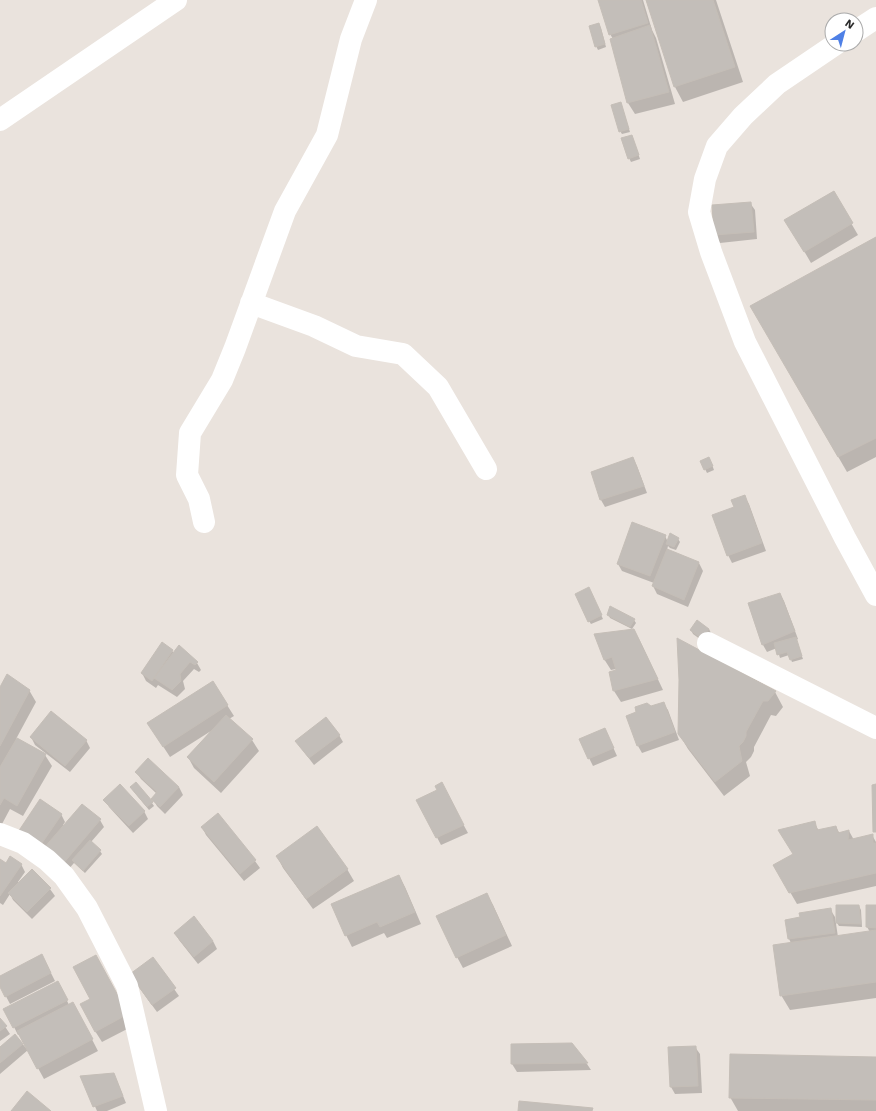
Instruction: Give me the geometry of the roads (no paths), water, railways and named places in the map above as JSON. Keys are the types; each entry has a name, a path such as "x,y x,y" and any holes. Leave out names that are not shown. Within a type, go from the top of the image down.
{"street":[{"path":"0,120 176,0"},
{"path":"204,522 200,499 187,476 190,433 222,380 252,303 285,211 327,135 351,38 366,0"},
{"path":"864,26 876,18"},
{"path":"824,52 777,84 743,116 717,146 705,179 699,212 711,252 745,342 845,538 876,595"},
{"path":"252,303 314,326 356,346 403,354 438,386 486,469"},
{"path":"708,643 876,728"},
{"path":"0,834 23,843 47,860 64,876 87,908 127,986 156,1111"}]}
